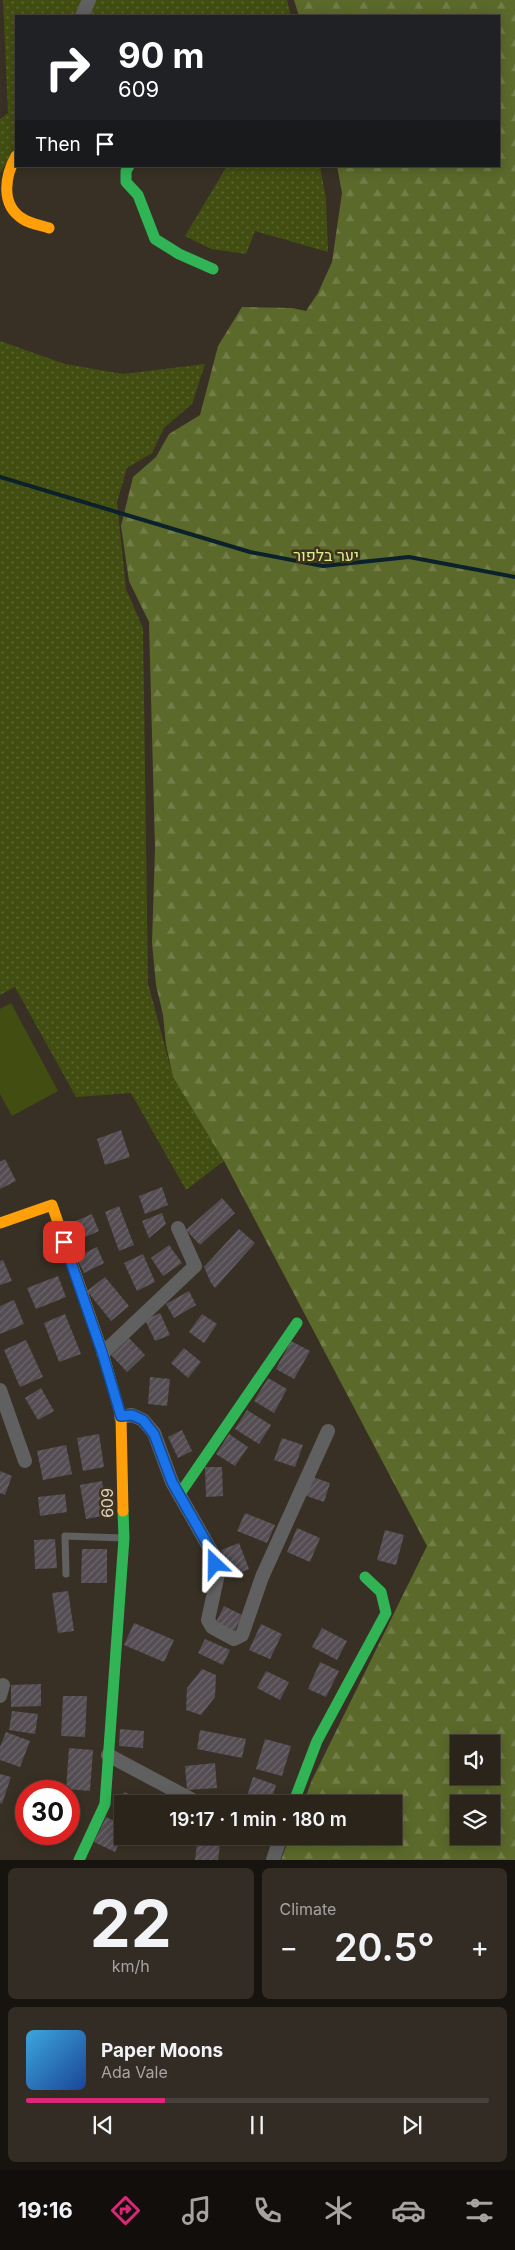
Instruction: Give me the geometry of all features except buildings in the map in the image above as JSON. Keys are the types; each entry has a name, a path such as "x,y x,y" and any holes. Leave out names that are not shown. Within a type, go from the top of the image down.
{"street":[{"path":"82,15 89,0"},
{"path":"15,158 7,171 5,191 10,202 21,217 49,228"},
{"path":"128,167 126,171 126,182 138,196 155,239 179,254 213,269"},
{"name":"609","path":"0,1223 52,1205 102,1352 121,1416 124,1538 105,1804 79,1860"},
{"path":"102,1352 195,1266 178,1228"},
{"path":"179,1495 297,1323"},
{"path":"0,1390 25,1461"},
{"path":"121,1416 132,1415 143,1420 154,1434 172,1482 213,1554 218,1574 208,1620 212,1627 234,1639 242,1635 262,1577 328,1431"},
{"path":"296,1795 317,1741 386,1613 381,1592 365,1577"},
{"path":"108,1755 183,1795"},
{"path":"273,1860 278,1845"}],"lane":[{"path":"66,1574 65,1536 124,1538"}],"green space":[{"path":"3,0 287,0 291,15 15,15 15,150 0,173 0,119 8,113"},
{"name":"יער בלפור","path":"294,0 515,0 515,1860 281,1860 287,1845 402,1845 402,1795 306,1795 427,1546 224,1161 173,1077 156,985 152,943 155,848 149,622 129,581 121,526 133,477 156,457 169,434 200,415 218,346 242,307 292,308 306,311 318,293 332,262 342,193 337,167 500,167 500,15 299,15"},
{"path":"226,167 320,167 326,199 328,252 255,231 246,254 211,249 185,236"},
{"path":"0,341 65,364 123,374 205,364 192,404 164,428 152,453 127,468 117,502 126,589 143,628 148,983 173,1077 224,1161 186,1190 131,1093 76,1097 15,987 0,995"},
{"path":"11,1003 58,1091 12,1116 0,1094 0,1009"}],"waterway":[{"path":"0,477 250,552 323,566 409,557 515,577"}],"traffic: fast":[{"path":"128,167 126,171 126,182 138,195 155,239 179,254 213,269"},
{"path":"179,1495 297,1323"},
{"path":"79,1860 105,1804 124,1538 123,1511"},
{"path":"296,1795 317,1741 386,1613 381,1592 365,1577"}],"traffic: slow":[{"path":"15,158 7,181 8,198 11,206 23,219 49,228"},
{"path":"0,1223 52,1205 103,1353 121,1417 123,1511"}],"route":[{"path":"64,1242 102,1352 121,1416 132,1415 143,1420 154,1434 172,1482 213,1554 215,1564"}]}
